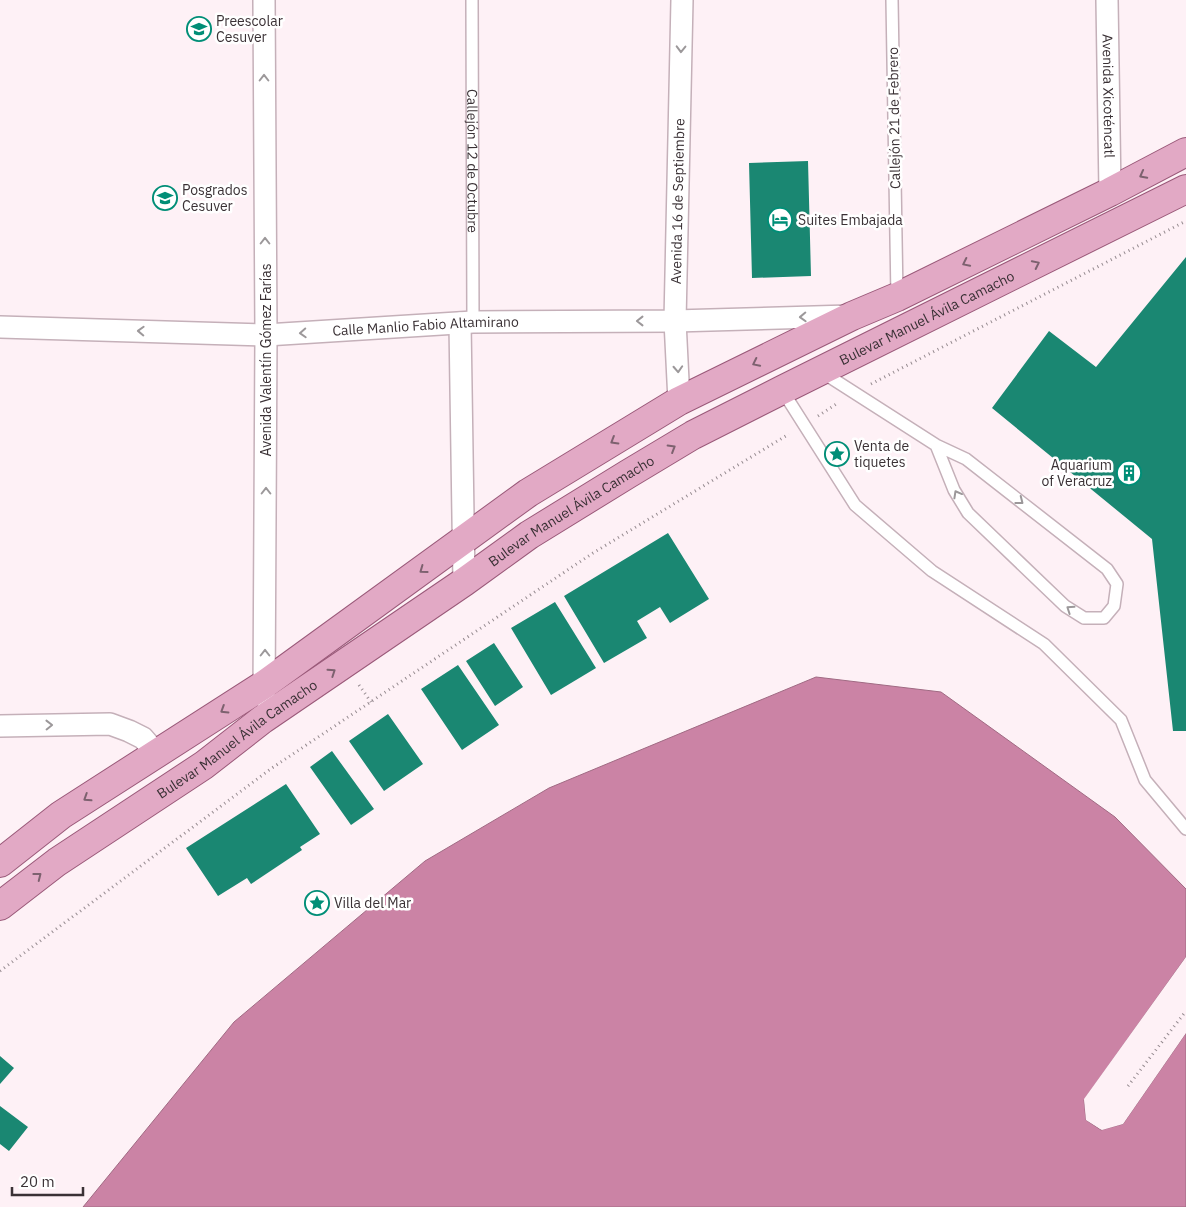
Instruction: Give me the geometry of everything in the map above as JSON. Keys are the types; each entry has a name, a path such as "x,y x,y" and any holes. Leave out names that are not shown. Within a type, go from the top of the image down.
{"main road":[{"name":"Bulevar Manuel Ávila Camacho","path":"0,863 61,815 265,684 528,493 680,401 852,316 897,297 1110,192 1186,152"},
{"name":"Bulevar Manuel Ávila Camacho","path":"0,906 57,862 204,765 263,720 529,535 628,474 693,435 1186,189"}],"street":[{"name":"Avenida Valentín Gómez Farías","path":"263,720 265,684 266,335 264,0"},
{"name":"Avenida 16 de Septiembre","path":"680,401 675,321 682,0"},
{"name":"Avenida Xicoténcatl","path":"1107,0 1110,192"},
{"name":"Calle Manlio Fabio Altamirano","path":"0,327 266,335 466,322 675,321 852,316"},
{"name":"Callejón 12 de Octubre","path":"464,582 466,322"},
{"path":"0,726 110,724 143,738 156,753"}],"lane":[{"name":"Callejón 12 de Octubre","path":"466,322 472,0"},
{"name":"Callejón 21 de Febrero","path":"892,0 897,297"},
{"path":"819,371 936,445 966,459 1107,569 1117,584 1114,606 1104,618 1084,618 1065,606 968,513 954,490 936,445"},
{"path":"782,390 855,505 932,571 1044,644 1120,720 1145,780 1186,829"}],"path":[{"path":"0,971 272,768 593,553 804,425 854,392 1186,221"},
{"path":"1128,1086 1186,1011"}],"shaded area":[{"path":"816,677 941,692 1115,817 1186,889 1186,957 1084,1100 1086,1120 1101,1130 1123,1124 1186,1033 1186,1207 83,1207 234,1022 425,861 549,788"}],"pier":[{"path":"1186,957 1186,961 1087,1100 1088,1119 1102,1128 1121,1122 1186,1031 1186,1033 1123,1124 1102,1130 1086,1120 1084,1099"}],"building":[{"name":"Suites Embajada","path":"808,161 811,276 752,278 749,163"},
{"name":"Aquarium of Veracruz","path":"1186,257 1186,731 1173,731 1152,539 992,408 1049,331 1096,367"},
{"path":"668,533 709,599 670,623 660,607 637,621 647,638 604,663 564,596"},
{"path":"555,602 596,668 551,695 511,628"},
{"path":"494,643 523,687 495,706 466,661"},
{"path":"458,665 499,725 462,750 421,689"},
{"path":"388,714 423,764 384,791 349,741"},
{"path":"332,751 374,809 351,825 310,767"},
{"path":"286,784 320,834 300,847 302,850 251,884 247,878 218,896 186,848"},
{"path":"0,1056 14,1068 0,1084"},
{"path":"0,1106 28,1127 9,1151 0,1144"}],"place":[{"name":"Preescolar Cesuver","path":"199,29"},
{"name":"Posgrados Cesuver","path":"165,198"},
{"name":"Suites Embajada","path":"780,220"},
{"name":"Venta de tiquetes","path":"837,454"},
{"name":"Aquarium of Veracruz","path":"1129,473"},
{"name":"Villa del Mar","path":"317,903"}]}
